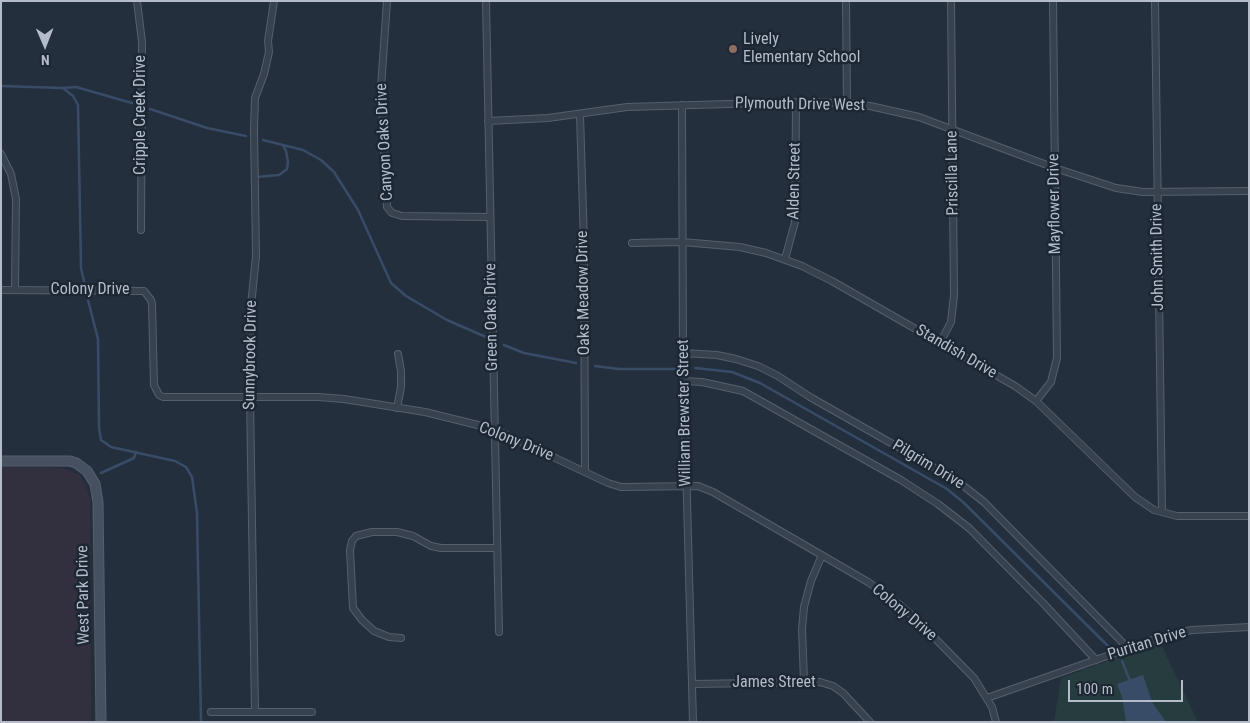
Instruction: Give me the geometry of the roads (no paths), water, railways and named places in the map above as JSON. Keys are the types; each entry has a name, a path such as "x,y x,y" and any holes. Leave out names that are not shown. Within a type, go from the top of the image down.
{"street":[{"name":"Cripple Creek Drive","path":"137,1 142,42 141,230"},
{"name":"Sunnybrook Drive","path":"254,712 250,316 256,256 254,129 255,98 264,74 269,52 268,41 274,1"},
{"name":"Canyon Oaks Drive","path":"386,1 381,88 387,207 392,213 397,215 490,217"},
{"name":"Green Oaks Drive","path":"486,1 499,632"},
{"path":"846,1 847,103"},
{"name":"Priscilla Lane","path":"940,343 952,322 953,313 951,1"},
{"name":"Mayflower Drive","path":"1036,401 1051,382 1057,358 1052,1"},
{"name":"John Smith Drive","path":"1155,1 1162,512"},
{"name":"Plymouth Drive West","path":"488,121 580,115 604,109 627,107 796,102 847,103 919,116 1055,168 1116,188 1157,192 1249,191"},
{"name":"Alden Street","path":"784,259 795,222 796,102"},
{"name":"William Brewster Street","path":"682,105 683,353 693,722"},
{"name":"Oaks Meadow Drive","path":"580,115 584,244 585,472"},
{"path":"1,154 11,174 16,199 15,290"},
{"name":"Standish Drive","path":"632,243 682,242 740,247 784,259 832,281 1015,386 1036,401 1136,497 1162,512 1177,516 1249,516"},
{"name":"Colony Drive","path":"1,290 144,291 152,304 154,384 159,395 163,397 318,396 425,412 494,429 621,487 698,486 713,492 868,582 900,605 974,678 987,698"},
{"name":"Pilgrim Drive","path":"683,353 736,358 758,366 956,480 984,502 1128,648"},
{"path":"397,408 401,387 398,354"},
{"name":"Pilgrim Drive","path":"684,381 702,382 742,391 901,480 938,504 969,528 1096,660"},
{"name":"West Park Drive","path":"1,461 62,460 76,463 87,471 95,484 98,502 101,722"},
{"path":"401,638 389,637 374,631 353,608 350,550 352,541 356,536 372,532 397,532 413,536 432,546 441,548 497,548"},
{"path":"804,681 802,629 804,607 811,580 822,555"},
{"name":"Puritan Drive","path":"987,698 1164,636 1192,630 1249,627"},
{"name":"James Street","path":"692,684 820,682 833,686 852,701 870,722"},
{"path":"987,698 992,707 996,722"},
{"path":"211,712 312,712"}],"water":[{"path":"1143,675 1152,702 1166,722 1126,722 1122,697 1117,684"}],"waterway":[{"path":"1,86 63,88 73,96 78,105 81,268 84,281"},
{"path":"64,88 76,87 132,103"},
{"path":"150,109 207,128 246,136"},
{"path":"263,140 303,150 321,160 334,172 358,210 391,283 406,296 447,320 486,337"},
{"path":"256,177 279,175 287,169 288,162 283,145"},
{"path":"88,300 98,339 99,427 101,440 111,447 175,461 186,467 192,477 197,513 201,722"},
{"path":"504,345 524,353 576,363"},
{"path":"595,366 619,369 677,369"},
{"path":"695,368 732,372 760,383 947,489 963,502 1109,647"},
{"path":"101,473 134,458 136,452"},
{"path":"1122,661 1130,681"}],"place":[{"name":"Lively Elementary School","path":"733,49"}]}
